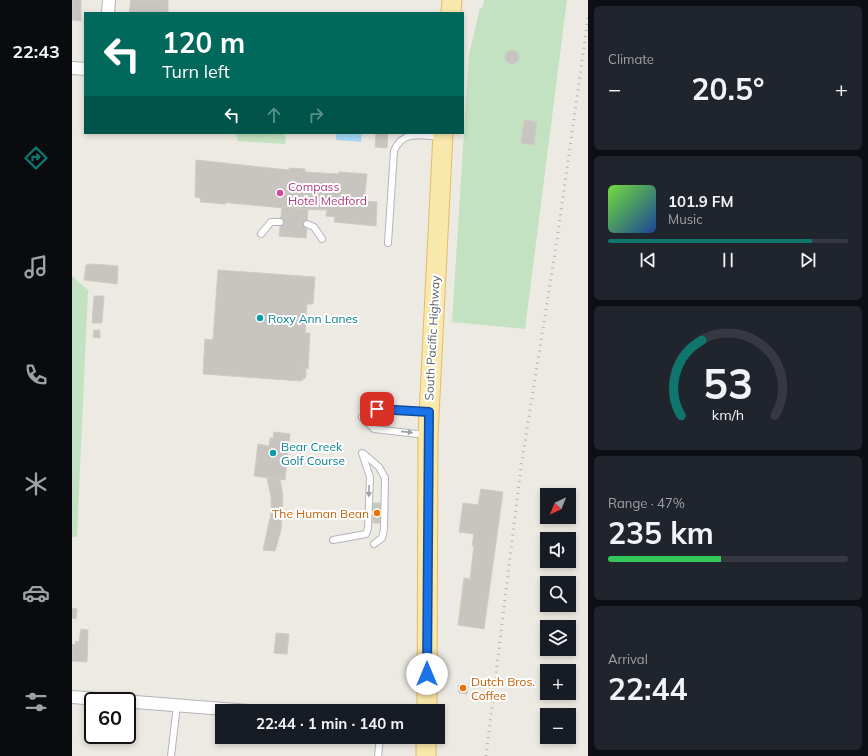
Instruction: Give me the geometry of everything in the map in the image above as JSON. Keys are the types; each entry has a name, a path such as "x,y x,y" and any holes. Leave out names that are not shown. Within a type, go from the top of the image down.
{"main road":[{"path":"451,12 452,0"},
{"name":"South Pacific Highway","path":"427,704 428,435 443,135"},
{"path":"426,744 426,756"}],"street":[{"path":"108,12 109,0"},
{"path":"72,68 84,69"},
{"path":"72,697 215,708"}],"lane":[{"path":"388,243 394,151 397,143 402,138 410,135 443,135"},
{"path":"261,234 271,222 280,222"},
{"path":"307,224 314,227 322,239"},
{"path":"428,435 374,429 362,418 377,409 429,412"},
{"path":"333,540 358,537 366,534 368,528 370,477 362,453 379,467 385,478 384,529 382,538 374,544"},
{"path":"171,756 177,705"},
{"path":"378,756 379,744"}],"green space":[{"path":"484,0 567,0 525,329 452,322 469,54 480,8 483,7"},
{"path":"236,134 284,134 286,139 285,144 238,141"},
{"path":"72,276 88,290 77,537 72,537"}],"water":[{"path":"336,134 362,134 361,142 336,140"}],"building":[{"path":"72,0 81,0 81,21 72,20"},
{"path":"131,0 168,0 168,12 129,12"},
{"path":"512,50 517,52 519,57 517,62 512,64 507,62 505,57 507,52"},
{"path":"524,120 537,122 534,145 521,143"},
{"path":"376,134 388,134 387,148 375,147"},
{"name":"Compass Hotel Medford","path":"196,160 289,170 289,168 305,169 305,172 367,174 364,201 377,202 376,226 334,222 335,217 326,216 327,210 294,209 226,202 226,204 200,202 201,198 195,197"},
{"path":"282,207 308,209 306,238 279,236"},
{"path":"86,265 118,266 117,284 84,280"},
{"name":"Roxy Ann Lanes","path":"218,270 315,277 313,304 307,304 305,333 310,333 308,369 302,368 306,370 306,377 301,381 203,374 205,339 213,340"},
{"path":"94,296 104,296 102,323 92,323"},
{"path":"94,330 100,330 100,338 93,337"},
{"name":"Bear Creek Golf Course","path":"274,432 290,434 285,480 254,476 258,444 269,446 270,438 273,438"},
{"path":"267,478 280,479 283,496 281,530 275,551 263,550 271,513 271,497"},
{"path":"481,489 503,492 484,629 458,625 464,578 470,579 474,546 472,546 474,534 459,532 463,503 478,505"},
{"name":"The Human Bean","path":"373,503 381,503 380,523 373,523"},
{"path":"72,608 77,609 76,619 72,618"},
{"path":"81,629 88,630 87,662 72,661 72,644 75,645 76,641 79,642"},
{"path":"276,633 289,634 287,654 274,653"},
{"name":"Dutch Bros. Coffee","path":"458,685 468,686 467,694 459,693"}],"railway":[{"path":"486,756 521,467 557,240 588,18"}],"place":[{"name":"Compass Hotel Medford","path":"280,193"},
{"name":"Roxy Ann Lanes","path":"260,318"},
{"name":"Bear Creek Golf Course","path":"273,453"},
{"name":"The Human Bean","path":"377,513"},
{"name":"Dutch Bros. Coffee","path":"463,688"}],"route":[{"path":"377,409 429,412 427,674"}]}
